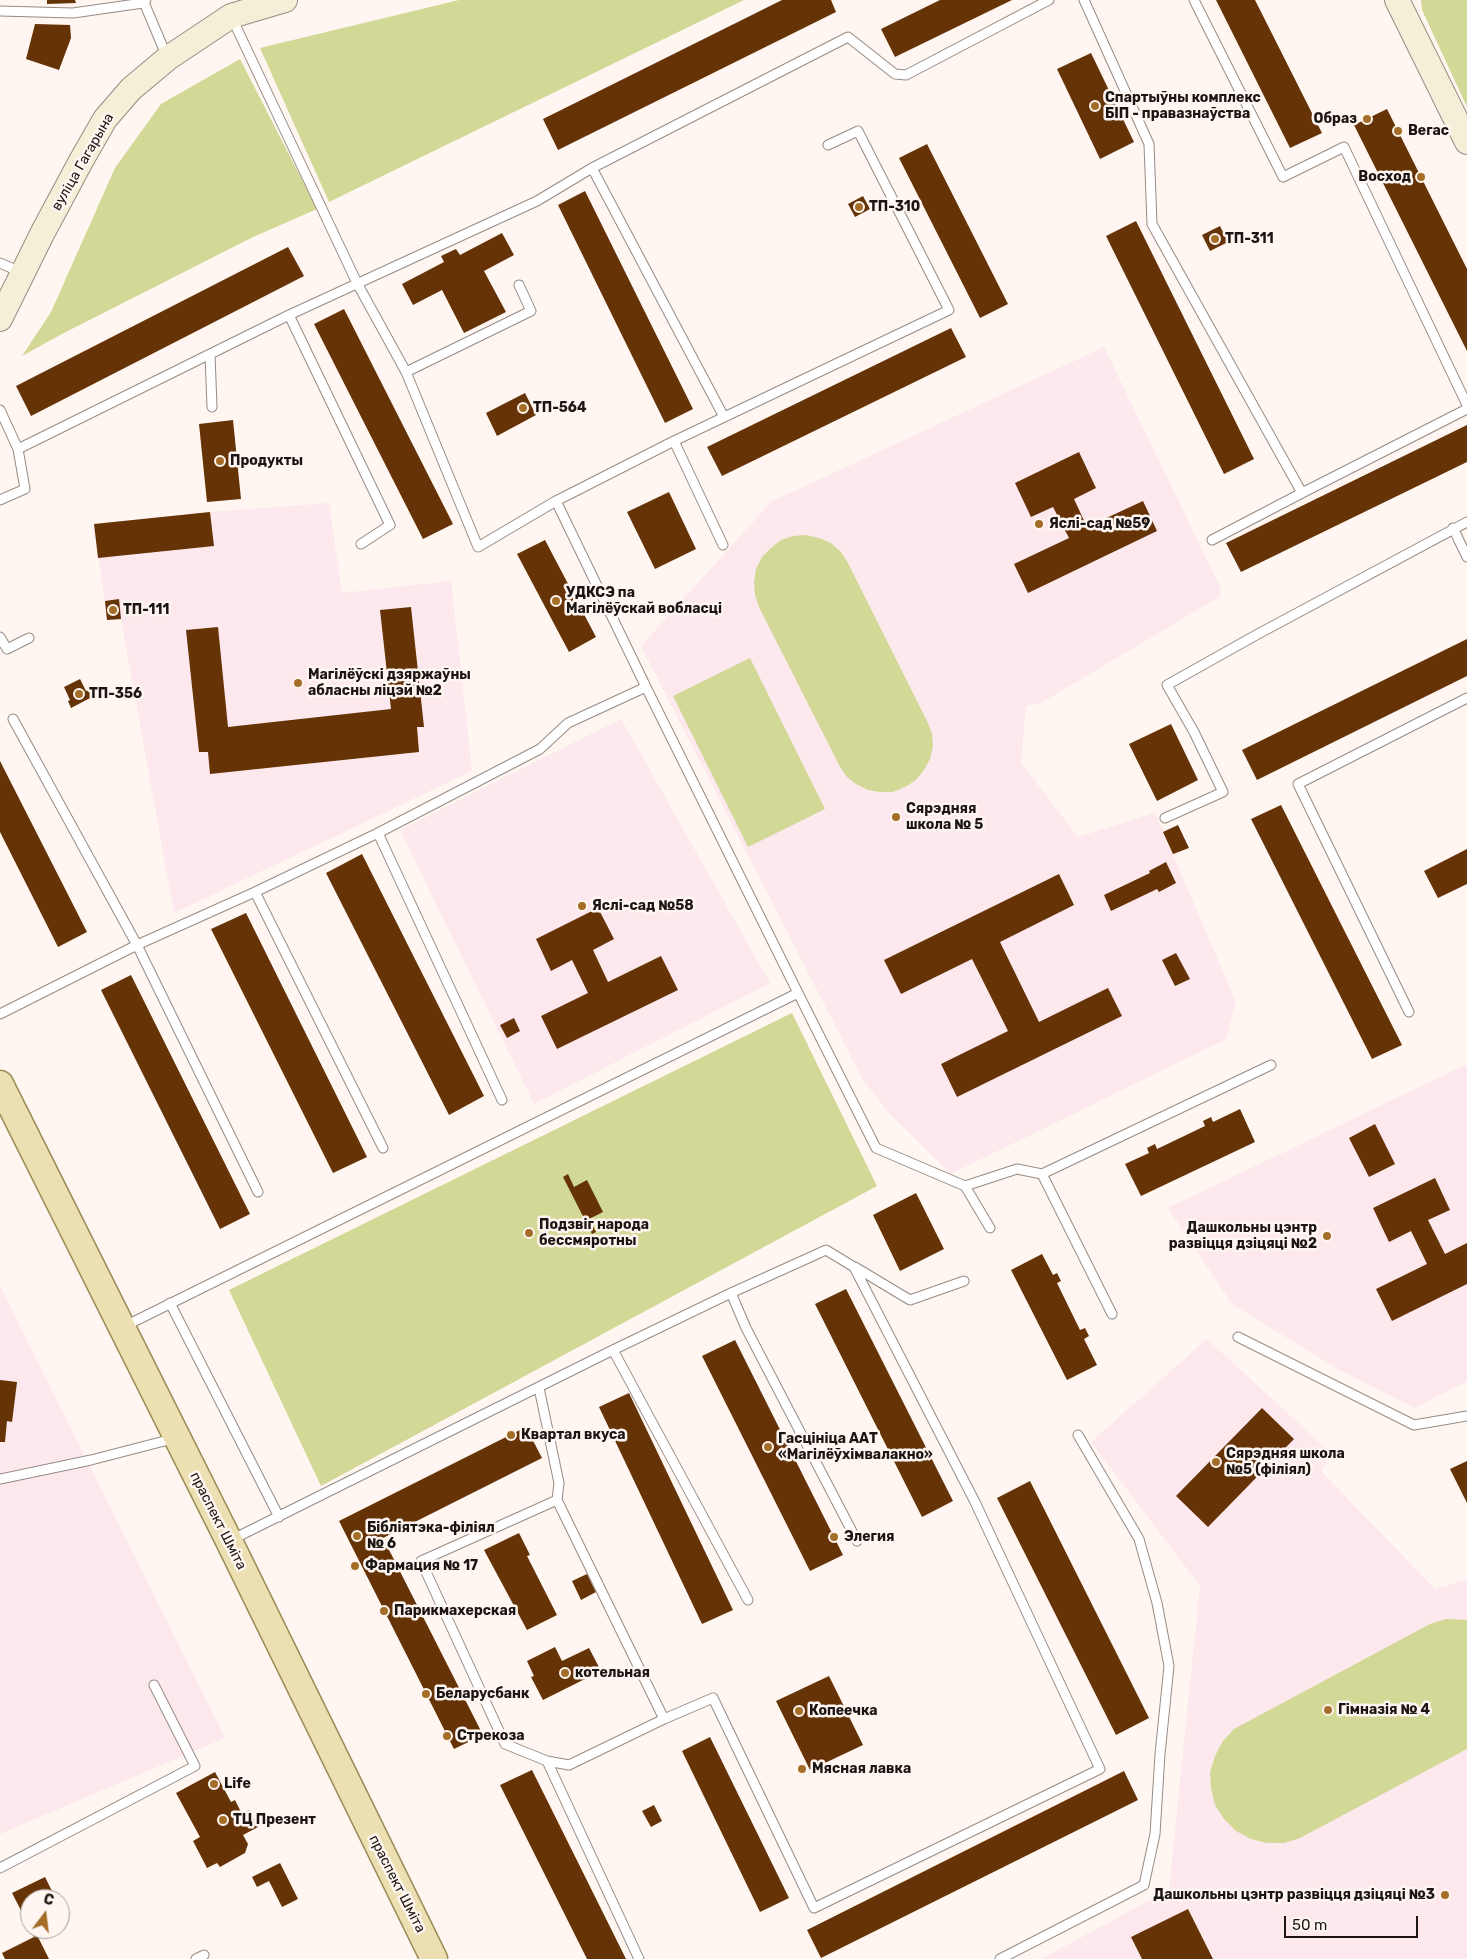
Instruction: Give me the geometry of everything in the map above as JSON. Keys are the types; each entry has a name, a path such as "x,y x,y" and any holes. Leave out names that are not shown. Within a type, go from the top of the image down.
{"main road":[{"name":"вуліца Гагарына","path":"0,319 24,274 43,232 105,118 131,89 168,58 231,16 285,0"},
{"path":"1397,0 1467,142"},
{"name":"праспект Шміта","path":"0,1084 229,1541 434,1959"}],"lane":[{"path":"18,449 357,282 537,201 592,168 848,37 895,74 906,74 1049,0"},
{"path":"1084,0 1149,144 1152,224 1302,493"},
{"path":"1194,0 1283,177 1344,147 1467,405"},
{"path":"0,11 73,13 103,4 144,1 168,58"},
{"path":"231,16 357,282 406,372 478,546 556,501 674,441 949,310 858,131 828,145"},
{"path":"592,168 724,417"},
{"path":"0,263 24,274"},
{"path":"406,372 531,312 518,285"},
{"path":"289,315 390,525 361,544"},
{"path":"210,354 212,407"},
{"path":"1212,540 1467,409"},
{"path":"0,410 18,449 24,489 0,500"},
{"path":"674,441 724,545"},
{"path":"556,501 646,688 876,1148 965,1186 990,1228"},
{"path":"1165,818 1223,792 1194,732 1167,685 1467,522"},
{"path":"1453,528 1467,557"},
{"path":"0,637 7,649 29,638"},
{"path":"0,1014 137,945 255,892 378,833 540,749 568,723 646,688"},
{"path":"1409,1012 1298,784 1467,698"},
{"path":"13,719 137,945 258,1192"},
{"path":"378,833 502,1100"},
{"path":"255,892 384,1148"},
{"path":"122,1328 798,993"},
{"path":"965,1186 1017,1169 1042,1174 1271,1065"},
{"path":"1042,1174 1112,1314"},
{"path":"229,1541 613,1350 826,1250 910,1300 964,1281"},
{"path":"557,1500 421,1560 505,1744 547,1761 569,1765 664,1719 713,1698 814,1908 1100,1769 975,1502 854,1267"},
{"path":"731,1293 746,1328 857,1542"},
{"path":"170,1303 279,1517"},
{"path":"1238,1337 1414,1425 1467,1416"},
{"path":"613,1350 748,1600"},
{"path":"539,1388 559,1484 557,1500 664,1719"},
{"path":"1000,1959 1144,1885 1155,1834 1160,1754 1169,1666 1157,1603 1139,1540 1078,1435"},
{"path":"0,1479 91,1460 176,1438"},
{"path":"0,1868 195,1766 154,1685"},
{"path":"547,1761 639,1959"}],"shaded area":[{"name":"Сярэдняя школа № 5","path":"1104,347 1221,589 1219,597 1041,703 1026,706 1021,763 1078,837 1155,813 1163,831 1178,825 1189,848 1173,855 1236,1002 1226,1039 951,1174 889,1113 863,1080 641,646 771,502"},
{"name":"Магілёўскі дзяржаўны абласны ліцэй №2","path":"329,503 342,593 451,581 472,771 174,913 121,619 107,620 94,524 210,512"},
{"name":"Яслі-сад №58","path":"621,719 770,983 534,1104 400,830"},
{"name":"Дашкольны цэнтр развіцця дзіцяці №2","path":"1465,1065 1467,1069 1467,1381 1415,1408 1338,1369 1232,1304 1168,1208"},
{"path":"0,1286 225,1738 0,1834"},
{"name":"Гімназія № 4","path":"1207,1339 1332,1454 1321,1471 1435,1589 1467,1580 1467,1959 1043,1959 1169,1890 1200,1586 1091,1442"}],"green space":[{"path":"459,0 744,0 329,202 260,48"},
{"path":"1421,0 1467,0 1467,107 1422,10"},
{"path":"240,59 317,209 251,238 22,356 51,312 115,168 161,104"},
{"path":"806,535 831,543 841,552 848,563 932,733 933,746 930,759 924,770 916,780 893,792 868,790 846,776 759,607 755,595 754,582 756,569 762,557 781,540 793,536"},
{"path":"750,658 825,809 748,847 673,696"},
{"path":"792,1013 877,1186 321,1486 229,1290"},
{"path":"1446,1619 1467,1620 1467,1749 1300,1838 1284,1843 1267,1843 1251,1839 1236,1831 1224,1819 1215,1805 1210,1772 1215,1756 1223,1741 1234,1729 1430,1624"}],"building":[{"path":"47,0 75,0 76,3 47,4"},
{"path":"782,0 831,0 836,12 558,150 543,119"},
{"path":"940,0 1012,0 895,57 881,29"},
{"path":"1216,0 1255,0 1322,133 1290,148"},
{"path":"35,24 70,25 71,38 59,70 26,59"},
{"name":"Спартыўны комплекс БІП - правазнаўства","path":"1091,53 1134,142 1100,159 1057,69"},
{"path":"1387,109 1467,269 1467,351 1354,125"},
{"path":"927,144 1008,304 980,318 899,158"},
{"path":"585,191 693,409 665,423 558,205"},
{"name":"ТП-310","path":"863,196 870,209 855,217 848,204"},
{"path":"1136,221 1254,459 1224,474 1106,236"},
{"name":"ТП-311","path":"1220,226 1228,242 1210,251 1202,235"},
{"path":"502,233 514,255 484,271 506,312 464,333 442,290 413,305 402,284 444,262 441,256 456,249 460,255"},
{"path":"288,247 304,276 31,416 16,386"},
{"path":"344,309 453,524 423,539 314,324"},
{"path":"951,328 966,357 722,476 707,447"},
{"path":"525,393 536,415 497,436 486,413"},
{"name":"Продукты","path":"233,420 241,499 207,502 199,424"},
{"path":"1467,425 1467,462 1241,572 1226,543"},
{"path":"1079,452 1096,488 1074,499 1087,527 1143,501 1157,531 1028,593 1014,564 1069,538 1053,507 1031,517 1015,483"},
{"path":"669,492 696,549 655,569 627,512"},
{"path":"210,512 214,546 98,558 94,524"},
{"path":"545,540 596,637 569,652 517,554"},
{"name":"ТП-111","path":"119,599 121,619 107,620 105,601"},
{"path":"411,607 424,727 417,727 419,752 210,774 208,752 199,752 186,630 218,627 228,727 391,709 380,610"},
{"path":"1467,639 1467,676 1257,780 1242,750"},
{"name":"ТП-356","path":"80,679 86,691 88,690 92,697 71,708 68,701 70,700 64,687"},
{"path":"1171,724 1198,780 1157,801 1129,744"},
{"path":"0,761 87,932 58,947 0,832"},
{"path":"1281,805 1402,1045 1372,1059 1251,819"},
{"path":"1178,825 1189,848 1173,854 1163,832"},
{"path":"1467,849 1467,884 1438,898 1424,871"},
{"path":"362,854 484,1096 449,1115 326,873"},
{"path":"1166,862 1176,883 1159,892 1157,889 1111,911 1104,895 1150,873 1149,871"},
{"path":"1059,874 1074,905 1000,942 1039,1022 1108,988 1122,1016 957,1097 941,1064 1008,1031 972,959 901,994 884,960"},
{"path":"598,908 614,939 593,950 608,982 661,956 678,990 557,1049 541,1016 588,993 572,960 551,971 536,939"},
{"path":"246,913 367,1157 333,1173 211,929"},
{"path":"1176,953 1190,979 1175,986 1162,960"},
{"path":"131,975 250,1214 220,1229 101,990"},
{"path":"514,1018 520,1031 507,1038 500,1025"},
{"path":"1240,1109 1255,1142 1141,1196 1125,1164 1149,1153 1147,1148 1155,1144 1157,1149 1205,1126 1203,1121 1211,1117 1213,1122"},
{"path":"1375,1124 1395,1164 1369,1177 1349,1138"},
{"path":"568,1174 574,1187 587,1180 603,1212 589,1219 596,1232 592,1234 563,1177"},
{"path":"1435,1178 1450,1210 1428,1220 1445,1254 1467,1243 1467,1284 1392,1321 1376,1289 1427,1264 1411,1231 1389,1242 1373,1208"},
{"path":"916,1193 944,1249 900,1271 873,1215"},
{"path":"1042,1254 1053,1275 1057,1273 1061,1281 1057,1283 1080,1330 1085,1328 1089,1336 1084,1339 1097,1365 1067,1380 1011,1270"},
{"path":"846,1289 953,1501 922,1517 815,1304"},
{"name":"Гасцініца ААТ «Магілёўхімвалакно»","path":"735,1340 843,1555 810,1571 702,1356"},
{"path":"0,1380 17,1382 12,1422 7,1421 5,1442 0,1442"},
{"path":"629,1393 733,1610 702,1624 599,1407"},
{"path":"1262,1408 1294,1439 1208,1527 1176,1496"},
{"path":"526,1427 542,1458 383,1538 483,1735 454,1749 339,1521"},
{"path":"1467,1461 1467,1503 1450,1469"},
{"path":"1030,1481 1149,1718 1116,1735 997,1498"},
{"path":"519,1533 530,1555 527,1556 557,1615 527,1630 484,1550"},
{"path":"587,1574 596,1592 581,1600 572,1581"},
{"name":"котельная","path":"555,1647 562,1661 589,1648 601,1671 543,1700 531,1677 534,1676 527,1661"},
{"path":"829,1676 863,1745 810,1770 776,1701"},
{"path":"710,1737 789,1898 760,1912 682,1751"},
{"path":"532,1770 626,1959 587,1959 500,1785"},
{"path":"1124,1771 1138,1800 821,1958 807,1930"},
{"name":"ТЦ Презент","path":"215,1772 231,1802 235,1800 242,1814 249,1810 258,1827 243,1835 248,1844 245,1853 220,1867 217,1863 207,1868 193,1841 200,1837 176,1793"},
{"path":"654,1805 662,1821 651,1827 642,1811"},
{"path":"280,1863 298,1899 282,1907 269,1881 257,1887 252,1877"},
{"path":"45,1877 51,1889 20,1889"},
{"path":"20,1889 20,1909 12,1893"},
{"path":"1188,1909 1213,1959 1142,1959 1131,1937"},
{"path":"30,1939 39,1939 49,1959 5,1959 2,1953"}],"place":[{"name":"Спартыўны комплекс БІП - правазнаўства","path":"1095,106"},
{"name":"Образ","path":"1367,119"},
{"name":"Вегас","path":"1398,131"},
{"name":"Восход","path":"1421,177"},
{"name":"ТП-310","path":"859,207"},
{"name":"ТП-311","path":"1215,239"},
{"name":"ТП-564","path":"523,408"},
{"name":"Продукты","path":"220,461"},
{"name":"Яслі-сад №59","path":"1039,524"},
{"name":"УДКСЭ па Магілёўскай вобласці","path":"556,601"},
{"name":"ТП-111","path":"113,610"},
{"name":"Магілёўскі дзяржаўны абласны ліцэй №2","path":"298,683"},
{"name":"ТП-356","path":"79,694"},
{"name":"Сярэдняя школа № 5","path":"896,817"},
{"name":"Яслі-сад №58","path":"582,906"},
{"name":"Подзвіг народа бессмяротны","path":"529,1233"},
{"name":"Дашкольны цэнтр развіцця дзіцяці №2","path":"1327,1236"},
{"name":"Квартал вкуса","path":"511,1435"},
{"name":"Гасцініца ААТ «Магілёўхімвалакно»","path":"768,1447"},
{"name":"Сярэдняя школа №5 (філіял)","path":"1216,1462"},
{"name":"Бібліятэка-філіял № 6","path":"357,1536"},
{"name":"Элегия","path":"834,1537"},
{"name":"Фармация № 17","path":"355,1566"},
{"name":"Парикмахерская","path":"384,1611"},
{"name":"котельная","path":"565,1673"},
{"name":"Беларусбанк","path":"426,1694"},
{"name":"Гімназія № 4","path":"1328,1710"},
{"name":"Копеечка","path":"799,1711"},
{"name":"Стрекоза","path":"447,1736"},
{"name":"Мясная лавка","path":"802,1769"},
{"name":"Life","path":"214,1784"},
{"name":"ТЦ Презент","path":"223,1820"},
{"name":"Дашкольны цэнтр развіцця дзіцяці №3","path":"1445,1895"}]}
